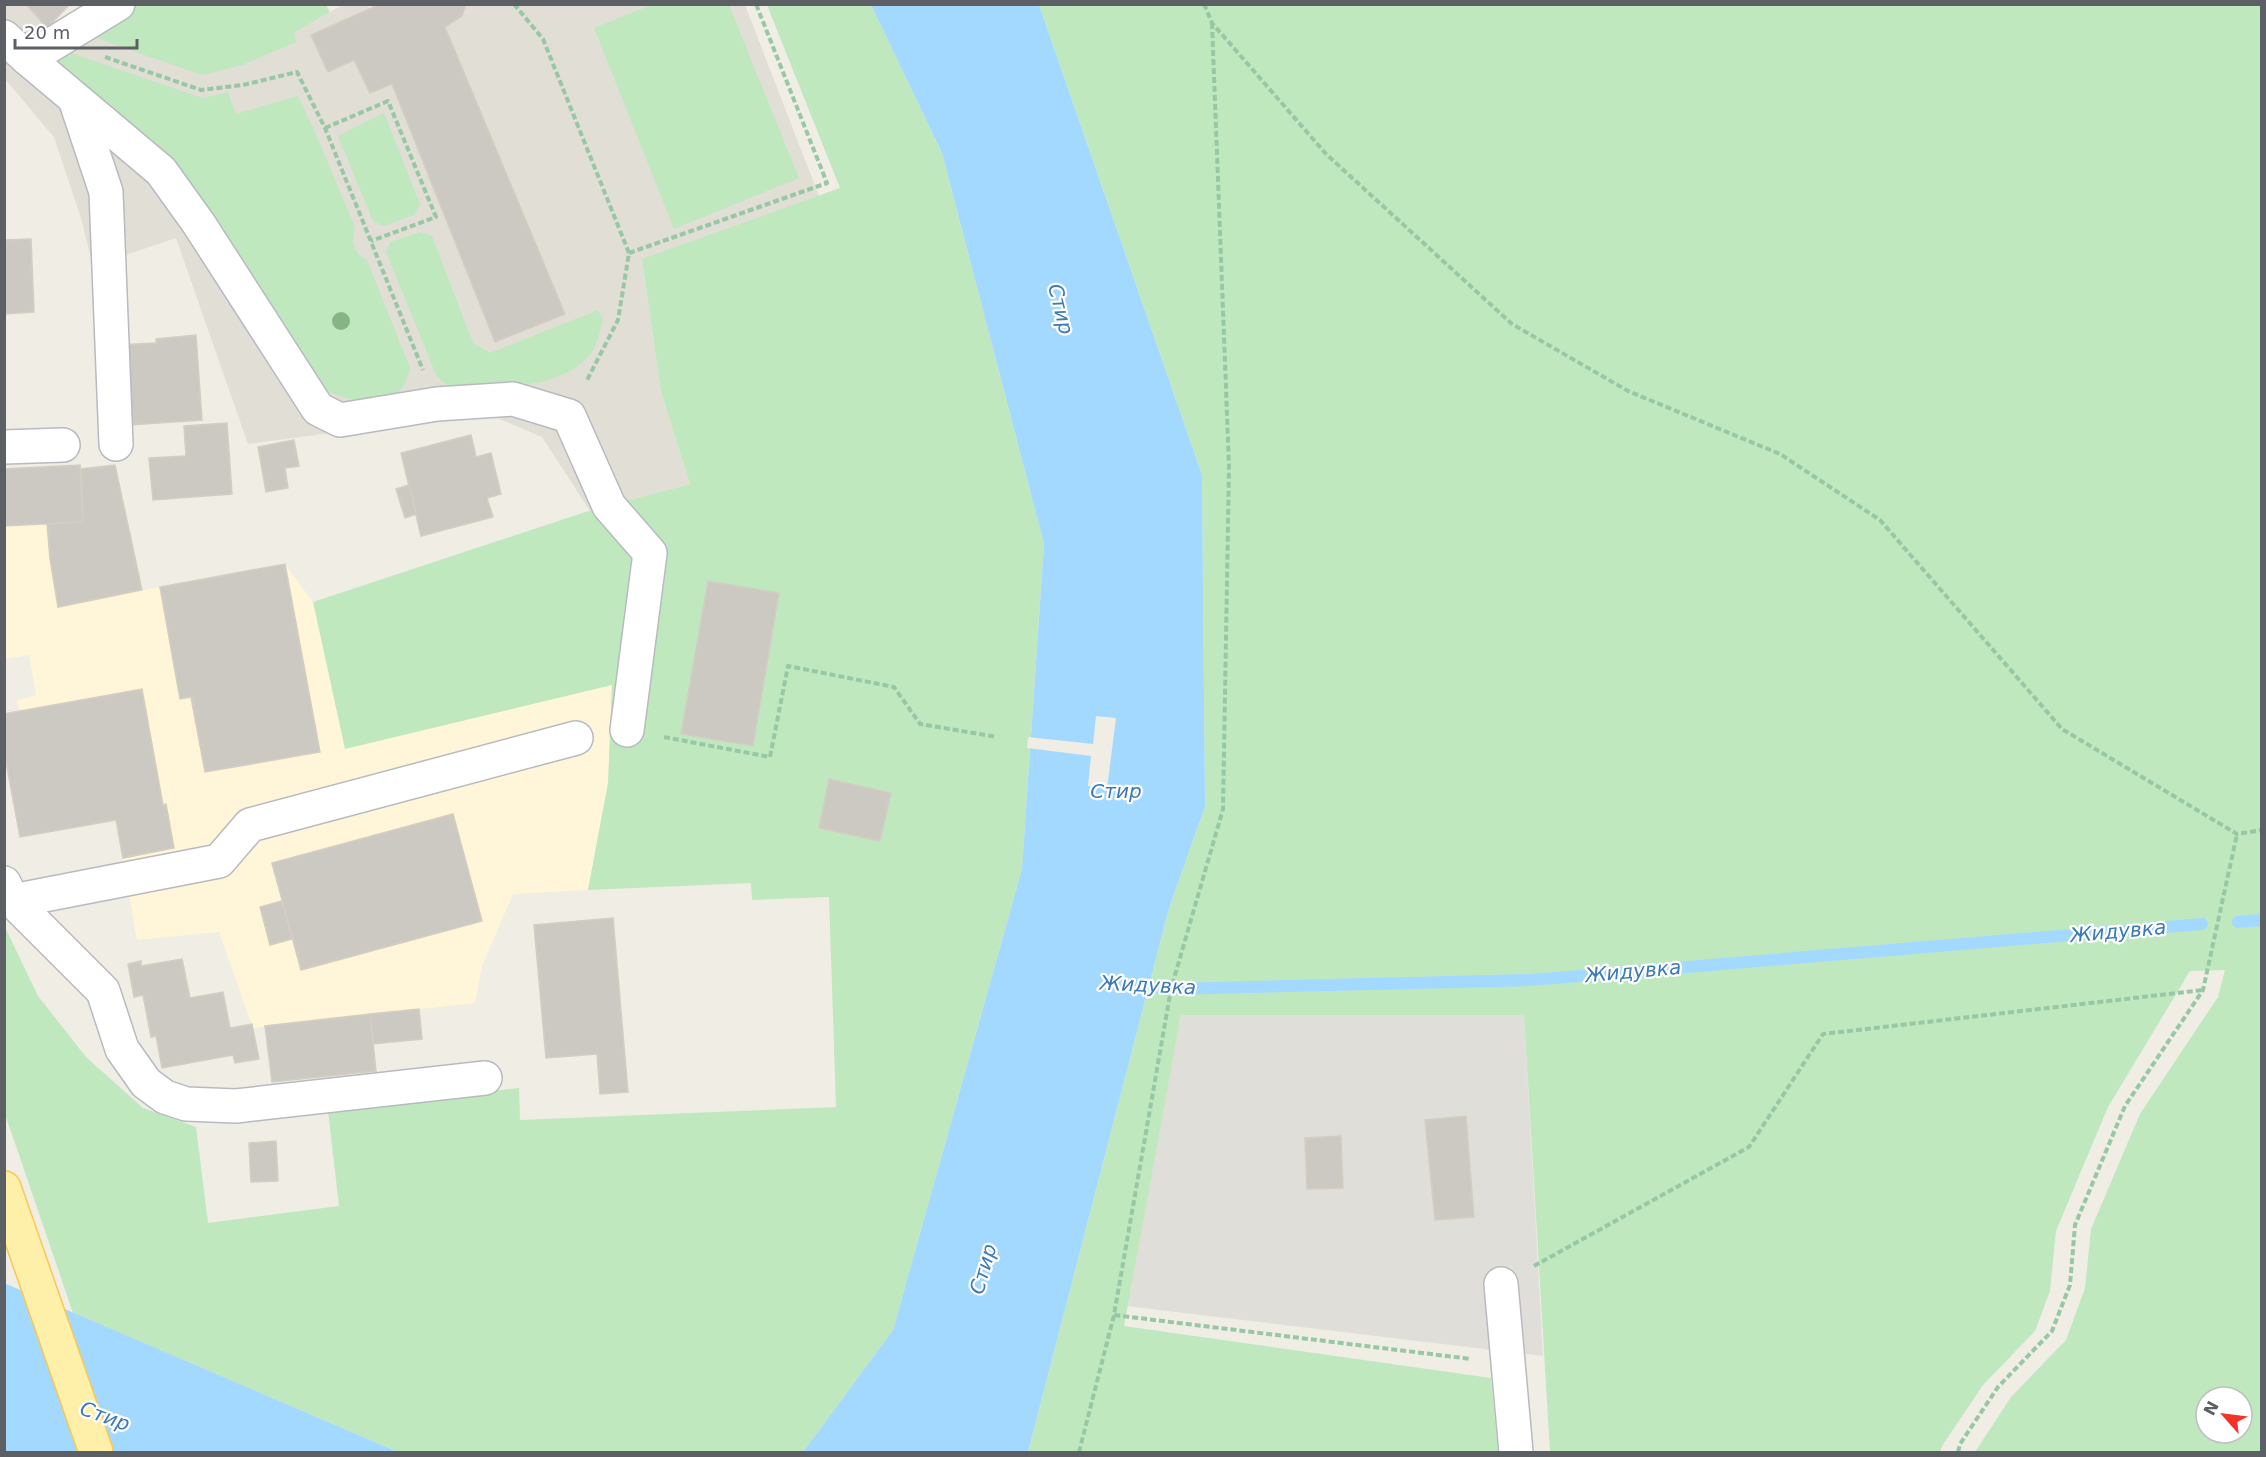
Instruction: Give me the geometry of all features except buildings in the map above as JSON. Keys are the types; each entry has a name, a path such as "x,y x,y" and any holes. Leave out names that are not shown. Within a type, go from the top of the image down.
{"main road":[{"path":"4,1188 96,1452"}],"street":[{"path":"28,59 118,4"},
{"path":"4,37 160,171 199,224 318,409 340,420 436,405 513,399 569,416 609,506 650,553 627,730"},
{"path":"75,99 106,192 117,444"},
{"path":"4,447 63,445"},
{"path":"9,892 219,861 250,825 576,738"},
{"path":"9,892 103,991 122,1049 146,1083 165,1097 186,1104 236,1106 485,1078"},
{"path":"1501,1284 1516,1452"}],"path":[{"path":"514,4 543,39 629,253 618,320 569,416"},
{"path":"629,253 827,183 756,4"},
{"path":"1204,4 1212,23 1326,154 1512,324 1628,390 1780,454 1880,520 2062,729 2237,834 2262,830"},
{"path":"1079,1452 1114,1315 1171,990 1223,809 1228,467 1212,23"},
{"path":"59,40 201,90 243,86 297,72 325,128 436,405"},
{"path":"325,128 388,101 436,217 371,241"},
{"path":"627,730 770,757 788,666 894,687 920,724 997,737"},
{"path":"1958,1452 1960,1444 1998,1387 2052,1331 2070,1285 2075,1225 2125,1106 2203,990 2237,834"},
{"path":"1501,1284 1749,1147 1823,1034 2203,990"},
{"path":"1114,1315 1508,1364"}],"shaded area":[{"path":"138,4 326,4 330,12 345,4 368,5 370,9 380,4 745,5 819,196 642,260 661,392 690,484 590,511 542,437 483,412 248,444 176,238 93,266 81,218 54,137 5,79 4,5 26,5 47,28 90,36"},
{"path":"80,465 81,469 115,465 143,590 285,564 313,602 582,513 618,557 608,783 588,890 513,894 482,966 475,1003 253,1028 219,932 137,940 116,820 20,837 5,751 19,711 17,700 36,695 29,655 5,659 4,469"},
{"path":"1181,1015 1524,1015 1543,1356 1126,1306"}],"green space":[{"path":"326,4 329,12 294,33 296,42 242,65 202,75 90,36 138,5"},
{"path":"651,5 729,5 799,178 674,229 594,28"},
{"path":"767,5 871,5 942,153 1044,544 1022,869 893,1330 803,1452 398,1452 73,1313 5,1114 4,925 38,996 86,1057 143,1108 196,1127 208,1223 339,1206 328,1111 519,1088 520,1120 836,1107 829,897 752,900 751,883 588,890 608,783 612,685 345,749 313,602 582,513 690,484 661,392 642,259 840,188"},
{"path":"1039,5 2261,5 2261,1452 1975,1452 2011,1397 2066,1340 2085,1288 2091,1229 2140,1114 2218,997 2225,970 2190,971 2108,1107 2056,1231 2050,1291 2035,1331 1983,1385 1940,1452 1550,1452 1524,1015 1181,1015 1124,1326 1491,1378 1498,1452 1028,1452 1169,908 1205,807 1202,475"},
{"path":"59,49 203,98 228,92 236,114 298,96 355,227 354,246 367,260 410,368 404,385 395,395 386,400 365,402 342,397 322,389 59,73 51,54"},
{"path":"384,113 420,204 414,215 384,226 373,221 338,136"},
{"path":"421,232 432,236 473,343 490,353 598,310 603,320 590,355 577,367 561,376 543,381 524,385 449,386 437,377 386,252 390,242"}],"water":[{"name":"Стир","path":"871,5 1039,5 1202,475 1205,807 1169,908 1028,1452 803,1452 893,1330 1022,869 1044,544 942,153"},
{"name":"Стир","path":"4,1283 398,1452 5,1452"}],"pier":[{"path":"1096,716 1116,718 1107,789 1088,786 1091,756 1027,748 1028,737 1093,744"}],"waterway":[{"name":"Жидувка","path":"2238,922 2262,920"},
{"name":"Жидувка","path":"1134,986 1171,989 1531,980 2202,924"}]}
